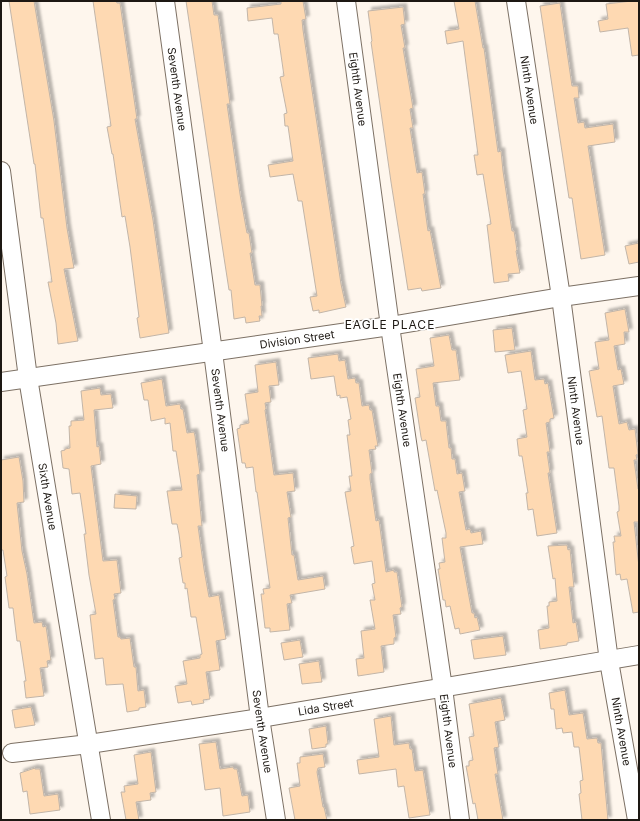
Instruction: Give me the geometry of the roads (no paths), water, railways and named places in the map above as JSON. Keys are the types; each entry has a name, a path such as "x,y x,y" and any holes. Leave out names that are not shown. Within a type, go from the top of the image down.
{"street":[{"name":"Seventh Avenue","path":"165,1 213,352 260,718 276,820"},
{"name":"Eighth Avenue","path":"346,1 390,326 443,688 460,820"},
{"name":"Ninth Avenue","path":"516,1 561,297 609,661 637,820"},
{"name":"Sixth Avenue","path":"1,171 28,378 102,820"},
{"name":"Division Street","path":"1,382 390,326 561,297 639,286"},
{"name":"Lida Street","path":"12,754 260,718 639,656"}],"district":[{"name":"EAGLE PLACE","path":"390,325"}]}
